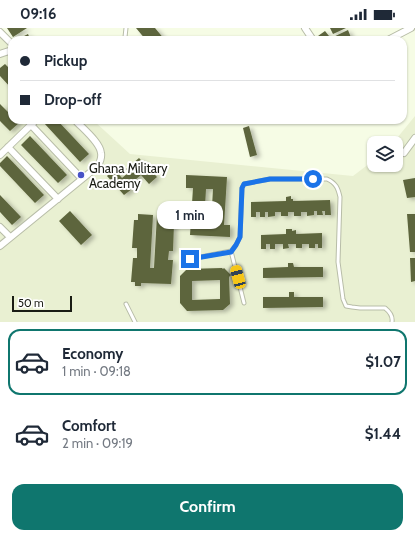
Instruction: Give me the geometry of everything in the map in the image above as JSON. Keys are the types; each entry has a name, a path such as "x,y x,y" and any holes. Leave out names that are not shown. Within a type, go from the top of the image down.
{"street":[{"path":"396,36 411,28"},
{"path":"0,246 98,166 101,159 101,152 97,144 79,124"},
{"path":"0,155 31,125 82,179"},
{"path":"404,153 415,138"},
{"path":"8,147 58,199"},
{"path":"0,227 10,238"}],"lane":[{"path":"190,259 231,252 240,237 242,188 244,184 270,179 327,179 332,181 339,190 338,262 343,299 346,306 385,308 390,312 392,322"},
{"path":"231,252 244,303"},
{"path":"126,304 135,322"}],"shaded area":[{"path":"0,32 8,39 8,124 97,124 130,154 353,176 367,165 367,172 403,172 403,136 399,136 415,116 415,322 0,322"}],"building":[{"path":"7,28 27,28 15,36 12,36"},
{"path":"136,28 155,28 162,36 143,36"},
{"path":"330,28 346,28 333,34"},
{"path":"348,30 350,36 335,36"},
{"path":"325,31 329,36 318,36"},
{"path":"5,64 8,67 8,85 0,76 0,68"},
{"path":"0,104 8,112 8,124 18,124 10,131 0,121"},
{"path":"45,124 61,124 89,154 80,162"},
{"path":"249,126 257,155 250,157 243,128"},
{"path":"30,136 67,175 58,183 21,145"},
{"path":"7,156 44,195 35,203 0,166 0,163"},
{"path":"139,158 157,177 149,184 141,175 129,185 132,189 124,195 107,176 114,169 122,178 129,172 126,169"},
{"path":"186,175 227,177 224,225 230,225 230,237 190,235 193,188 186,188","holes":["206,189 213,189 211,224 204,223"]},
{"path":"415,178 415,197 407,198 403,180"},
{"path":"0,195 21,217 12,225 0,212"},
{"path":"291,196 293,201 330,200 331,215 325,215 325,211 322,211 323,215 317,215 317,211 314,211 314,215 307,216 307,212 301,212 301,216 294,216 294,212 288,212 288,216 281,216 281,212 275,212 275,216 268,217 268,212 265,212 265,217 260,217 260,212 256,212 256,217 251,217 251,202 286,201 286,197"},
{"path":"70,211 92,235 81,245 59,221"},
{"path":"138,214 153,215 150,268 154,268 157,215 171,216 172,224 174,224 173,251 169,251 168,260 173,260 171,284 141,283 141,286 135,286 135,282 131,282 133,258 137,258 137,248 132,248 134,220 138,220"},
{"path":"407,214 415,214 415,252 410,252"},
{"path":"286,229 292,229 292,231 296,230 296,234 322,233 322,248 318,248 318,244 315,244 315,248 309,248 309,244 302,244 302,248 296,248 296,244 288,244 289,248 283,249 283,244 275,244 275,249 270,249 270,244 266,244 266,249 261,249 261,235 286,234"},
{"path":"410,258 415,258 415,281 411,282"},
{"path":"288,263 293,263 294,267 323,267 323,277 263,278 263,268 288,267"},
{"path":"224,268 231,275 229,277 230,304 223,310 187,311 180,303 180,276 187,269","holes":["220,280 220,299 192,300 192,281"]},
{"path":"289,292 294,292 294,297 323,297 323,307 263,308 263,297 289,297"}],"place":[{"name":"Ghana Military Academy","path":"81,175"}],"route":[{"path":"190,259 231,252 240,237 242,188 244,184 270,179 313,179"}]}
